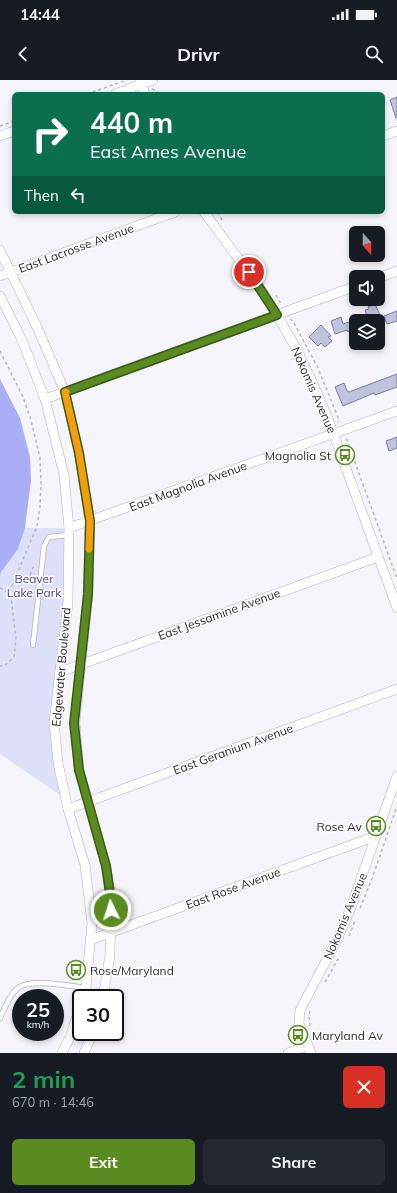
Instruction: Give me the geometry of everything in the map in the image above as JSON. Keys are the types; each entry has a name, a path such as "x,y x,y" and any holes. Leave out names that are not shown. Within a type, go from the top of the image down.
{"street":[{"path":"119,92 141,82 150,88"},
{"path":"385,135 397,131"},
{"path":"0,136 12,132"},
{"name":"East Lacrosse Avenue","path":"0,276 170,214"},
{"name":"Nokomis Avenue","path":"205,214 241,261 277,315 311,379 334,435 397,608"},
{"name":"Edgewater Boulevard","path":"0,250 37,327 65,392 79,453 90,521 88,594 74,723 79,770 106,866 111,900 110,955 104,989"},
{"path":"385,275 397,271"},
{"path":"45,399 349,289"},
{"name":"Edgewater Boulevard","path":"0,296 22,340 45,399 64,475 69,532 68,602 54,722 58,763 68,808 84,865 92,923 86,988"},
{"name":"East Magnolia Avenue","path":"69,532 90,521 334,435 397,411"},
{"name":"East Jessamine Avenue","path":"60,672 378,557"},
{"name":"East Geranium Avenue","path":"68,808 397,689"},
{"name":"Nokomis Avenue","path":"309,1049 299,1024 300,1010 341,930 397,776"},
{"name":"East Rose Avenue","path":"90,940 376,836"},
{"path":"62,1053 72,1032"},
{"path":"84,1053 89,1041"},
{"path":"288,1053 309,1049"}],"lane":[{"path":"33,645 44,546 49,537 69,532"},
{"path":"0,1018 18,988 28,984 40,983 86,988"}],"path":[{"path":"92,92 124,80 130,80"},
{"path":"0,126 12,122"},
{"path":"290,319 293,321 318,368 340,420 338,423"},
{"path":"0,350 23,397 31,420 40,458 41,483 40,507 37,526 9,593"},
{"path":"344,438 347,440 397,579"},
{"path":"15,578 22,580 28,579 35,565 42,564"},
{"path":"0,588 9,593 11,597 16,639 14,657 4,666 0,666"}],"green space":[{"name":"Beaver Lake Park","path":"25,528 69,528 54,722 60,795 0,754 0,576 1,572 18,549"}],"water":[{"path":"0,379 20,418 30,457 31,480 25,528 18,549 1,572 0,576"}],"building":[{"path":"397,97 397,118 396,118 390,100"},
{"path":"376,306 380,314 366,314 365,310 369,309 368,307"},
{"path":"397,311 397,321 387,324 385,316"},
{"path":"341,317 343,324 349,322 349,332 347,330 335,334 331,321"},
{"path":"321,325 331,336 328,337 332,341 325,347 321,343 318,346 309,337"},
{"path":"397,374 397,387 375,395 374,393 343,406 335,387 344,383 347,391 349,392"},
{"path":"397,437 397,448 389,451 386,441"}],"slow traffic":[{"path":"66,392 79,453 90,521 89,549"}],"place":[{"name":"Magnolia St","path":"345,455"},
{"name":"Rose Av","path":"376,826"},
{"name":"Rose/Maryland","path":"76,970"},
{"name":"Maryland Av","path":"298,1035"}],"route":[{"path":"111,910 106,866 79,770 74,723 88,594 90,521 79,453 65,392 277,315 249,272"}]}
